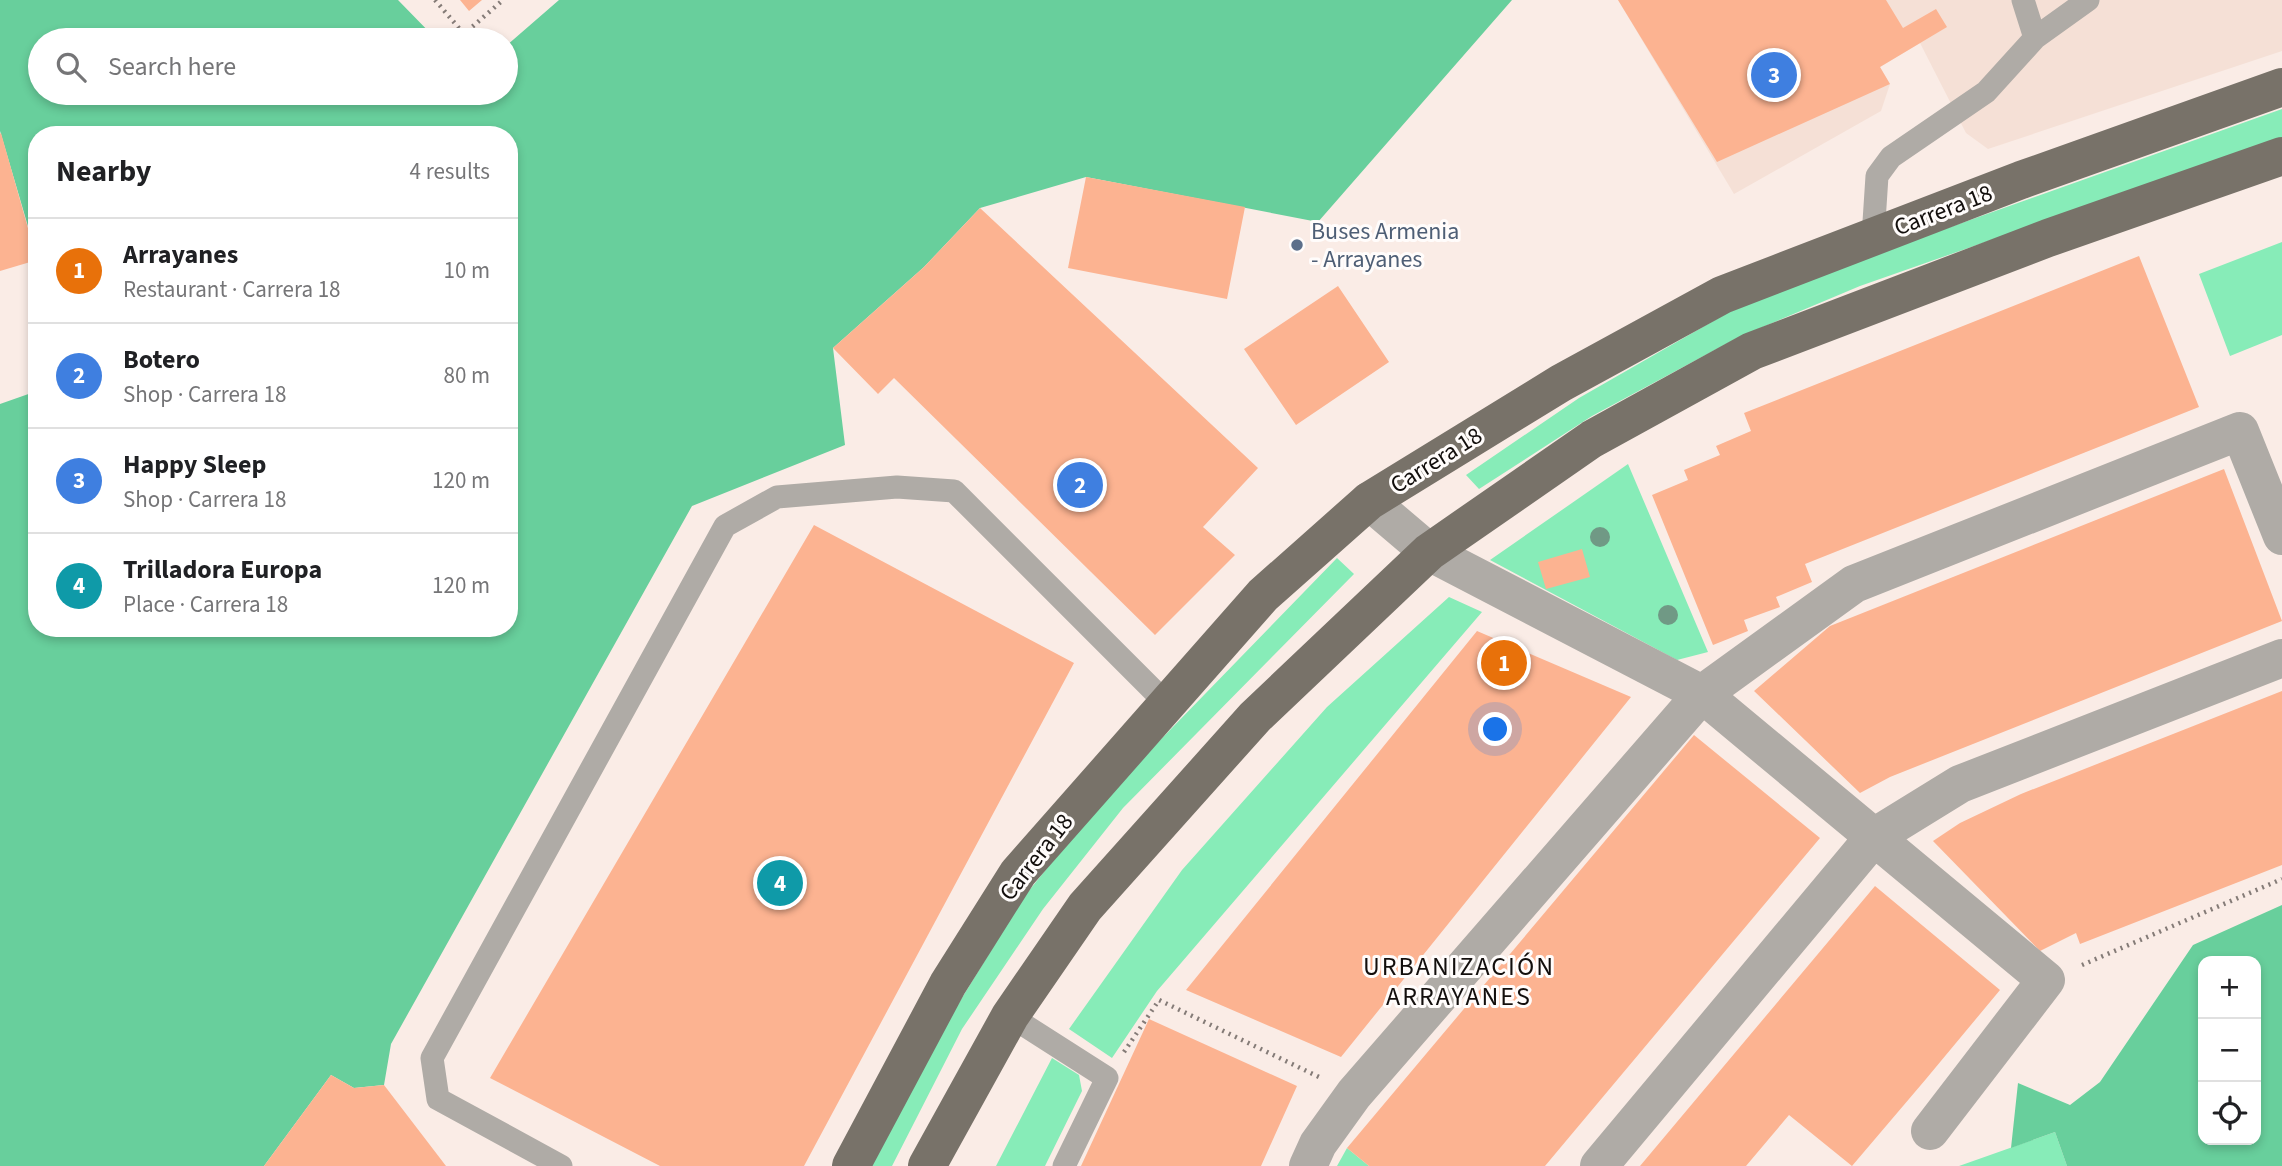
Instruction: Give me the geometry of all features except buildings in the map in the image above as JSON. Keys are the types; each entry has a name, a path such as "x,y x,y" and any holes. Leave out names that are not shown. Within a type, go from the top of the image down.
{"main road":[{"name":"Carrera 18","path":"851,1166 948,984 1018,873 1263,595 1369,501 1561,383 1722,295 2282,87"},
{"path":"927,1166 1010,1016 1085,907 1255,717 1430,552 1592,439 1752,351 2048,238 2282,156"}],"street":[{"path":"1308,1166 1318,1144 1354,1094 1702,694 1854,584 2240,431 2282,536"},
{"path":"1369,501 1430,552 1702,694 2046,980 1930,1131"},
{"path":"1599,1166 1874,837 1960,784 2282,658"}],"lane":[{"path":"2023,0 2035,38"},
{"path":"1873,237 1877,176 1891,157 1986,92 2035,38 2088,0"},
{"path":"561,1166 438,1099 432,1058 725,526 778,497 897,487 954,491 1166,703"},
{"path":"1010,1016 1107,1078 1064,1166"}],"path":[{"path":"435,0 459,28"},
{"path":"471,28 503,0"},
{"path":"2046,980 2282,880"},
{"path":"1107,1078 1159,1000 1354,1094"}],"shaded area":[{"path":"1618,0 2282,0 2282,51 1988,149 1966,133 1920,43 1880,67 1890,84 1881,111 1734,194"}],"green space":[{"path":"0,0 398,0 425,28 28,28 28,105 518,105 518,36 559,0 1512,0 1318,222 1086,177 980,208 924,267 833,348 845,445 692,506 391,1044 384,1085 354,1088 331,1075 264,1166 0,1166 0,404 28,394 28,637 518,637 518,126 28,126 28,226 0,131"},
{"path":"2282,109 2282,138 1860,286 1739,337 1592,416 1479,489 1466,475 1579,398 1729,312 1852,262"},
{"path":"2282,242 2282,335 2230,356 2199,274"},
{"path":"1628,464 1708,652 1677,660 1490,560"},
{"path":"1337,558 1354,574 1123,808 1043,909 962,1029 892,1166 870,1166 946,1024 1023,898 1103,799"},
{"path":"1449,597 1482,612 1157,991 1112,1058 1069,1029 1182,870 1327,707"},
{"path":"2282,905 2282,1166 2067,1166 2055,1132 2011,1148 2018,1083 2070,1105 2100,1082 2193,945"},
{"path":"1052,1058 1079,1075 1082,1091 1045,1166 996,1166"},
{"path":"2055,1132 2067,1166 1959,1166"},
{"path":"1347,1148 1369,1166 1337,1166"}],"place":[{"name":"Happy Sleep","path":"1774,75"},
{"name":"Buses Armenia - Arrayanes","path":"1297,245"},
{"name":"Botero","path":"1080,485"},
{"name":"Arrayanes","path":"1504,663"},
{"name":"Trilladora Europa","path":"780,883"}],"district":[{"name":"URBANIZACIÓN ARRAYANES","path":"1459,981"}]}
